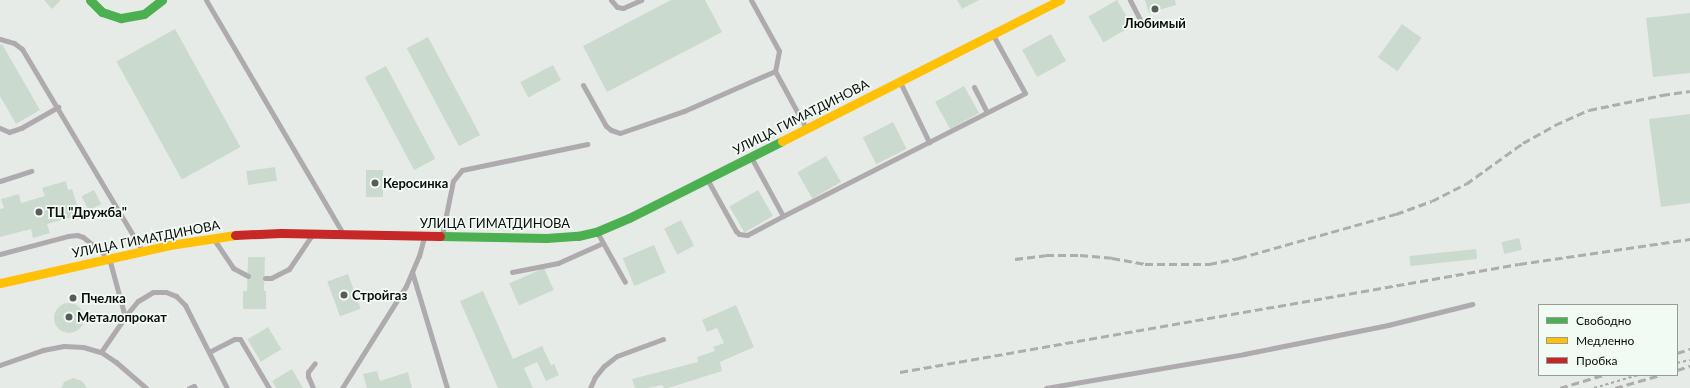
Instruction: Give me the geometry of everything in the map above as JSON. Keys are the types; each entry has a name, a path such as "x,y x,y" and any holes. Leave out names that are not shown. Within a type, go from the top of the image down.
{"main road":[{"path":"90,0 102,12 121,18 134,17 144,14 162,0"},
{"name":"УЛИЦА ГИМАТДИНОВА","path":"0,283 142,251 213,238 281,233 565,237 596,232 628,218 806,129 992,34 1047,3 1060,0"}],"lane":[{"path":"206,0 343,234"},
{"path":"611,0 617,7 623,8 641,0"},
{"path":"751,0 779,50 776,71 806,129"},
{"path":"1130,0 1140,20"},
{"path":"707,179 736,231 739,234 747,234 929,142 1025,93 992,34"},
{"path":"0,39 14,42 22,49 142,251"},
{"path":"583,85 606,126 611,130 620,133 684,111 776,71"},
{"path":"900,81 929,142"},
{"path":"974,87 987,112"},
{"path":"0,128 9,132 21,128 58,108"},
{"path":"441,236 453,181 462,170 587,144"},
{"path":"750,157 783,216"},
{"path":"0,181 31,171"},
{"path":"596,232 625,282"},
{"path":"265,278 271,278 289,270 313,234"},
{"path":"0,254 77,236 83,237 109,258 125,317"},
{"path":"342,387 406,286 424,236"},
{"path":"213,238 233,268 248,276"},
{"path":"512,272 558,263 603,244"},
{"path":"412,272 448,388"},
{"path":"101,352 138,301 153,292 166,292 176,296 185,305 227,388"},
{"path":"1046,388 1252,352 1388,324 1472,304"},
{"path":"209,352 235,339 240,339 268,388"},
{"path":"590,388 595,377 604,366 617,356 663,339"},
{"path":"0,365 43,350 64,346 83,347 101,352 116,362 146,388"},
{"path":"313,388 308,372 315,363"},
{"path":"189,388 194,386 194,388"}],"path":[{"path":"1678,363 1690,360"},
{"path":"1594,388 1635,376"}],"building":[{"path":"44,0 61,0 52,9"},
{"path":"671,0 705,0 722,32 607,92 583,46"},
{"path":"957,0 979,0 962,9"},
{"path":"1117,0 1132,26 1103,42 1088,16"},
{"name":"Любимый","path":"1145,0 1175,0 1176,5 1149,13"},
{"path":"1690,13 1690,73 1653,77 1646,18"},
{"path":"1402,24 1421,38 1397,71 1378,57"},
{"path":"175,29 240,147 182,180 116,61"},
{"path":"1051,34 1066,61 1037,77 1022,50"},
{"path":"428,37 480,135 459,146 407,48"},
{"path":"2,44 40,110 16,124 0,96 0,45"},
{"path":"553,65 561,80 528,97 520,82"},
{"path":"386,66 435,159 414,170 365,77"},
{"path":"964,86 979,113 950,129 935,102"},
{"path":"1690,114 1690,203 1661,207 1649,119"},
{"path":"893,122 907,149 876,164 863,137"},
{"path":"826,156 841,182 812,198 797,172"},
{"path":"275,167 277,181 248,185 246,171"},
{"name":"Керосинка","path":"366,170 383,170 383,197 366,197"},
{"name":"ТЦ \"Дружба\"","path":"66,181 68,190 72,189 80,215 47,224 50,233 33,238 31,229 0,237 0,209 4,208 1,199 19,194 21,203 45,196 42,188"},
{"path":"94,190 101,204 89,211 82,196"},
{"path":"758,190 773,216 744,232 729,206"},
{"path":"681,220 694,246 677,254 664,229"},
{"path":"1519,238 1522,250 1504,254 1502,242"},
{"path":"654,245 666,273 634,286 623,258"},
{"path":"1476,249 1477,259 1410,266 1409,256"},
{"path":"248,257 265,257 264,291 266,291 266,309 243,309 243,291 247,291"},
{"path":"544,268 554,290 519,305 509,283"},
{"name":"Стройгаз","path":"348,274 361,309 340,316 327,282"},
{"path":"483,291 513,359 542,346 551,365 554,364 559,375 546,381 537,362 524,368 533,388 498,388 460,301"},
{"name":"Пчелка","path":"76,294 78,299 69,302 68,297"},
{"name":"Металопрокат","path":"69,303 75,304 83,312 83,324 75,332 69,333 63,332 55,324 54,318 55,312 63,304"},
{"path":"736,305 754,347 720,362 722,371 668,388 664,388 662,385 648,388 635,388 632,379 698,362 697,357 715,351 713,347 724,343 717,328 707,332 702,320"},
{"path":"268,327 281,349 261,362 247,339"},
{"path":"292,369 303,388 276,388 272,381"},
{"path":"377,371 380,381 408,372 412,388 367,388 363,374"},
{"path":"73,378 82,381 87,388 61,388 64,382"}],"railway":[{"path":"1015,259 1046,255 1080,255 1112,258 1145,264 1209,264 1239,258 1396,214 1432,201 1466,184 1523,143 1555,125 1589,110 1662,95 1690,91"},
{"path":"900,372 1519,264 1690,239"},
{"path":"1678,353 1690,349"},
{"path":"1678,370 1690,366"},
{"path":"1560,388 1600,376"},
{"path":"1615,388 1657,376"}],"traffic: fast":[{"path":"90,0 102,12 121,18 144,14 162,0"},
{"path":"440,236 546,238 578,236 596,232 629,218 782,141"}],"traffic: slow":[{"path":"782,141 1060,0"},
{"path":"0,283 170,245 235,235"}],"traffic: jam":[{"path":"235,235 281,233 440,236"}],"place":[{"name":"Любимый","path":"1155,9"},
{"name":"Керосинка","path":"375,183"},
{"name":"ТЦ \"Дружба\"","path":"39,212"},
{"name":"Стройгаз","path":"344,295"},
{"name":"Пчелка","path":"73,298"},
{"name":"Металопрокат","path":"69,317"}]}
